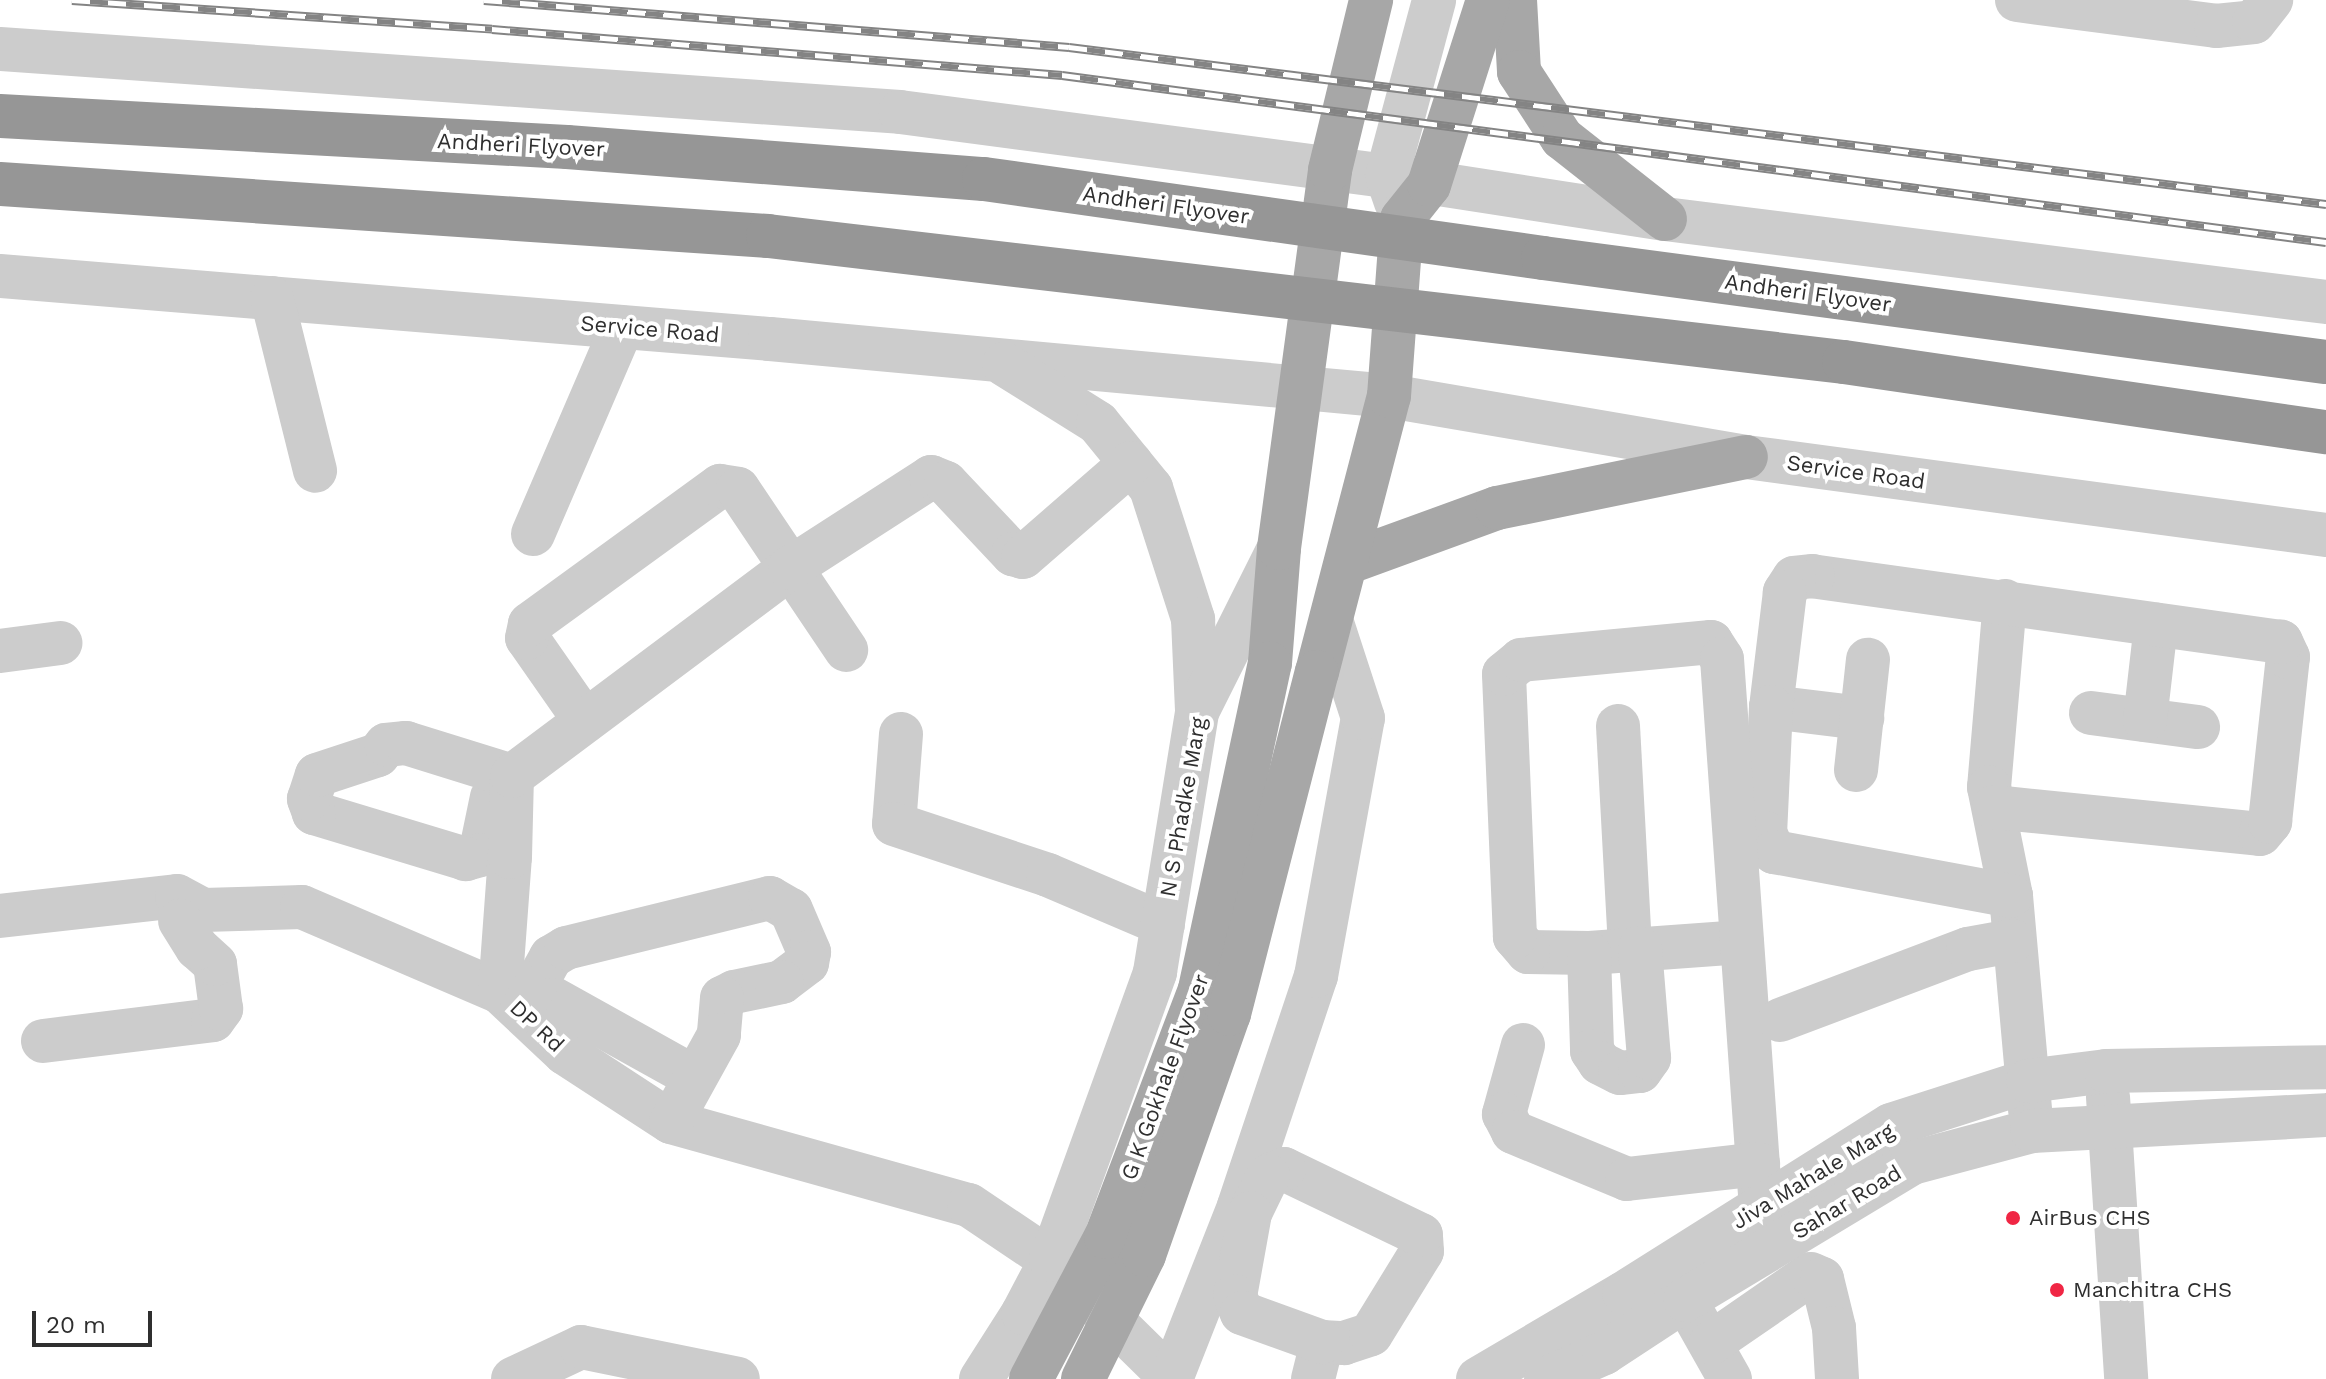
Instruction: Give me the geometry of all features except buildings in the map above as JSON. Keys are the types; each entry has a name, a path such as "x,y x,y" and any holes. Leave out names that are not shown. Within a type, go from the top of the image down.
{"highway":[{"name":"Andheri Flyover","path":"0,116 567,147 984,179 1543,258 2326,362"},
{"path":"0,184 768,236 1844,362 2326,432"}],"main road":[{"name":"N S Phadke Marg","path":"1279,548 1330,170 1371,0"},
{"path":"1332,623 1389,396 1402,219 1429,185 1488,0"},
{"path":"1515,0 1519,72 1562,138 1665,219"},
{"path":"1346,563 1497,508 1746,457"},
{"name":"G K Gokhale Flyover","path":"1031,1379 1106,1237 1200,989 1270,663 1279,548"},
{"name":"G K Gokhale Flyover","path":"1083,1379 1144,1255 1229,1014 1332,623"}],"street":[{"path":"1402,219 1387,176 1434,0"},
{"path":"2017,0 2216,26 2254,22 2271,0"},
{"path":"0,49 900,112 1387,176 1429,185 1665,219 2326,302"},
{"name":"Service Road","path":"0,276 1301,386 1389,396 1746,457 2326,535"},
{"path":"272,298 315,471"},
{"path":"533,534 622,327"},
{"path":"996,359 1098,423 1151,488 1193,619 1197,712"},
{"path":"521,999 505,773 585,721 790,568 931,477 946,483 1013,554 1023,557 1131,463"},
{"path":"585,721 527,638 530,624 720,486 738,489 846,650"},
{"name":"N S Phadke Marg","path":"981,1379 1023,1313 1051,1260 1155,972 1197,712 1279,548"},
{"path":"1994,807 2260,834 2270,822 2288,657 2281,642 2005,601 1813,576 1794,578 1785,592 1771,707 1765,833 1774,852 2011,896"},
{"path":"2005,601 1989,787 2011,896 2012,941 2032,1131"},
{"path":"1051,1260 1171,1379 1239,1206 1316,976 1363,718 1332,623"},
{"path":"2145,720 2156,625"},
{"path":"1742,942 1528,952 1515,937 1504,674 1521,660 1711,642 1722,659 1761,1208"},
{"path":"0,651 60,643"},
{"path":"1856,770 1868,660"},
{"path":"1771,707 1862,718"},
{"path":"2091,713 2198,727"},
{"path":"1618,726 1620,950"},
{"path":"901,734 894,824 1048,875 1163,924"},
{"name":"DP Rd","path":"0,916 177,896 186,914 203,910 302,907 521,999 575,1035 671,1122 969,1205 1051,1260"},
{"path":"521,999 551,957 566,948 770,898 791,910 809,952 807,963 782,982 734,992 722,998 719,1035 671,1122"},
{"path":"0,946 186,914 197,948 215,964 221,1009 213,1020 43,1041"},
{"path":"1780,1020 1968,949 2012,941"},
{"path":"575,1035 678,1068"},
{"path":"1523,1045 1504,1114 1513,1132 1627,1179 1758,1164"},
{"name":"Jiva Mahale Marg","path":"1478,1379 1676,1283 1761,1208 1891,1125 2028,1081 2106,1071 2326,1067"},
{"path":"2261,1069 2261,1119"},
{"path":"2106,1071 2126,1379"},
{"name":"Sahar Road","path":"1546,1379 1604,1353 1676,1283 1912,1163 2032,1131 2326,1115"},
{"path":"1284,1169 1421,1235 1422,1251 1371,1334 1344,1343 1318,1360 1242,1313 1235,1296 1250,1213 1268,1176 1284,1169"},
{"path":"1676,1283 1720,1361 1811,1274 1822,1279 1834,1328 1837,1379"},
{"path":"513,1379 581,1347 738,1379"}],"railway":[{"path":"72,0 492,29 1062,75 2326,242"},
{"path":"484,0 1069,47 2326,204"}],"place":[{"name":"AirBus CHS","path":"2013,1218"},
{"name":"Manchitra CHS","path":"2057,1290"}]}
